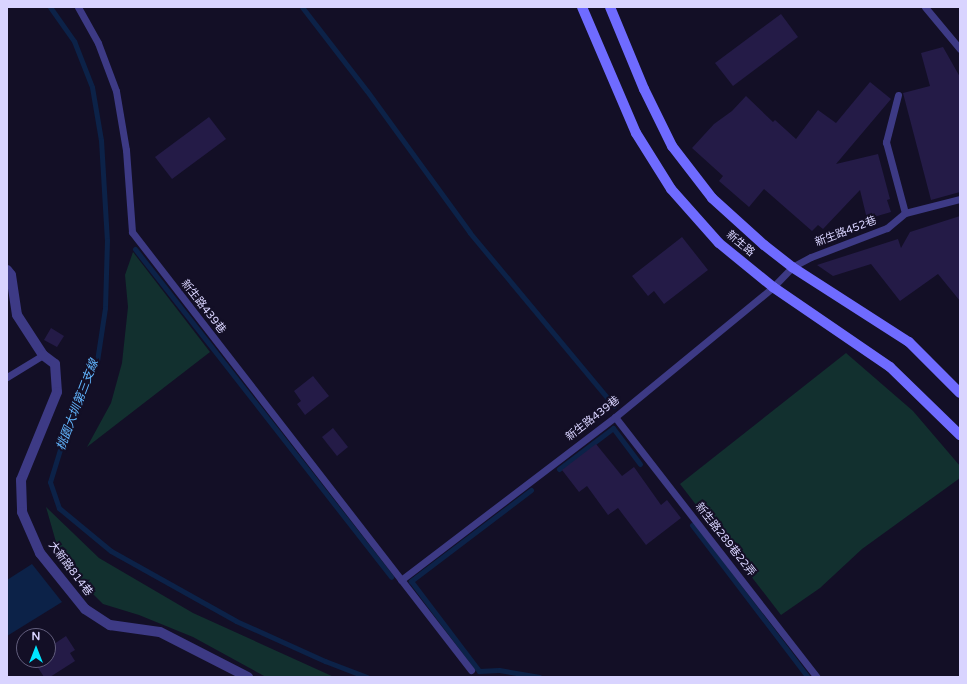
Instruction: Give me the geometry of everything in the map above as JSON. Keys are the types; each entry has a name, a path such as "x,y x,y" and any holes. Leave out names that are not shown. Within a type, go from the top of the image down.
{"main road":[{"name":"新生路","path":"582,7 636,134 671,189 719,243 773,287 890,367 960,436"},
{"name":"新生路","path":"610,7 644,89 672,146 712,198 764,245 792,266 909,342 960,392"}],"street":[{"name":"大新路814巷","path":"7,270 11,275 17,315 43,355 55,364 57,392 21,480 22,512 40,553 85,609 110,625 160,632 248,677"}],"lane":[{"name":"新生路439巷","path":"78,7 98,43 116,91 126,150 132,232 470,670"},
{"path":"925,7 960,49"},
{"path":"898,95 886,142 905,213"},
{"name":"新生路452巷","path":"792,266 811,257 887,228 905,213 960,199"},
{"name":"新生路439巷","path":"401,580 615,417 773,287 792,266"},
{"path":"7,377 43,355"},
{"name":"新生路289巷22弄","path":"615,417 817,677"}],"green space":[{"path":"133,252 210,352 87,447 111,403 122,363 128,307 125,275"},
{"path":"846,353 913,411 960,466 960,478 862,549 820,588 781,615 680,484"},
{"path":"46,507 99,558 193,613 334,677 266,677 193,637 139,615 103,604 76,577 56,542"}],"water":[{"path":"32,564 62,602 20,628 16,628 16,630 7,636 7,580"}],"building":[{"path":"781,14 798,37 733,86 715,63"},
{"path":"943,47 960,77 960,192 931,200 903,93 930,86 921,53"},
{"path":"870,82 891,99 836,164 878,154 890,199 887,200 891,212 867,219 860,190 823,229 818,225 812,231 764,189 749,207 719,181 723,176 692,148 714,124 732,111 746,96 773,122 775,120 796,139 818,110 836,123"},
{"path":"209,117 226,139 172,179 155,157"},
{"path":"960,216 960,301 938,274 900,301 871,264 833,276 817,265 898,239 901,248 910,232"},
{"path":"682,237 708,270 664,304 654,291 648,296 632,276"},
{"path":"51,328 64,336 57,347 44,340"},
{"path":"313,376 329,396 305,415 297,404 301,401 294,391"},
{"path":"333,428 348,447 337,456 322,437"},
{"path":"596,444 622,476 634,467 661,505 667,500 681,518 646,545 618,508 608,515 587,486 579,492 562,470"},
{"path":"66,636 75,650 70,653 75,661 50,677 44,677 38,668 56,668 56,643"}],"waterway":[{"name":"桃園大圳第三支線","path":"50,7 74,41 92,87 101,140 107,240 105,308 97,361 66,430 50,482 59,508 111,551 236,621 325,661 367,677"},
{"path":"302,7 367,91 470,233 614,406"},
{"path":"135,249 391,577"},
{"path":"559,469 613,428 640,464"},
{"path":"531,490 411,581 479,671 499,670 539,677"},
{"path":"692,525 808,677"}]}
